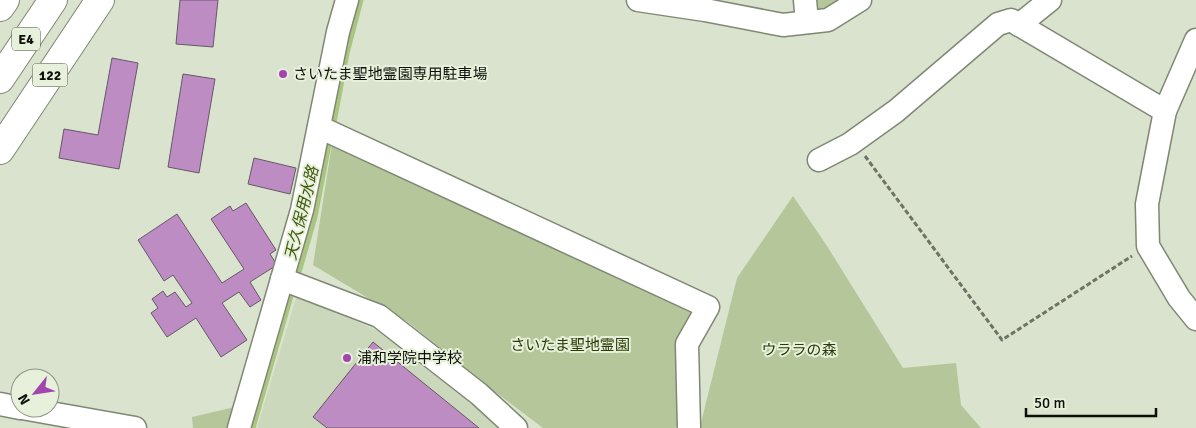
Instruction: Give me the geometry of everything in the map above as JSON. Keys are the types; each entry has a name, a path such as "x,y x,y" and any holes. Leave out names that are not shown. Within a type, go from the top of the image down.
{"highway":[{"path":"0,7 5,0"},
{"name":"E4","path":"0,79 53,0"},
{"name":"122","path":"0,150 100,0"}],"street":[{"path":"239,428 302,210 338,32 347,0"},
{"path":"638,0 705,10 783,25 828,20 860,0"},
{"path":"805,0 807,22"},
{"path":"1019,25 1050,0"},
{"path":"819,160 854,141 896,111 998,24 1011,20 1165,110"},
{"path":"1194,52 1165,110 1147,204 1148,246 1179,298 1196,319"},
{"path":"319,127 708,307 687,344 690,428"},
{"path":"282,279 379,316 479,394 516,428"},
{"path":"60,415 135,428"}],"path":[{"path":"854,141 1002,340 1148,246"}],"shaded area":[{"name":"浦和学院中学校","path":"297,295 385,334 501,428 257,428"}],"green space":[{"path":"809,0 851,0 816,15"},
{"name":"さいたま聖地霊園","path":"332,144 695,311 680,424 675,428 543,428 408,322 313,265"},
{"name":"ウララの森","path":"793,196 827,246 903,368 956,363 961,405 981,428 700,427 737,278"},
{"path":"235,407 233,428 193,428 192,417"}],"building":[{"path":"180,0 218,0 213,47 176,44"},
{"path":"112,58 138,63 119,169 59,158 64,129 98,135"},
{"path":"183,74 215,79 199,173 168,167"},
{"path":"254,158 296,168 290,194 248,184"},
{"path":"246,203 276,250 270,254 277,265 250,282 261,300 250,307 239,292 222,303 247,340 221,357 196,318 167,337 151,313 158,308 152,299 163,291 167,297 175,292 186,307 192,303 173,275 164,281 138,240 177,214 222,283 244,269 211,219 230,206 233,211"},
{"path":"373,342 479,428 327,428 313,417"}],"waterway":[{"name":"天久保用水路","path":"333,128 347,53 361,0"},
{"name":"天久保用水路","path":"297,279 315,217 330,139"},
{"name":"天久保用水路","path":"253,428 293,289"}],"place":[{"name":"さいたま聖地霊園専用駐車場","path":"283,74"},
{"name":"浦和学院中学校","path":"347,358"}]}
